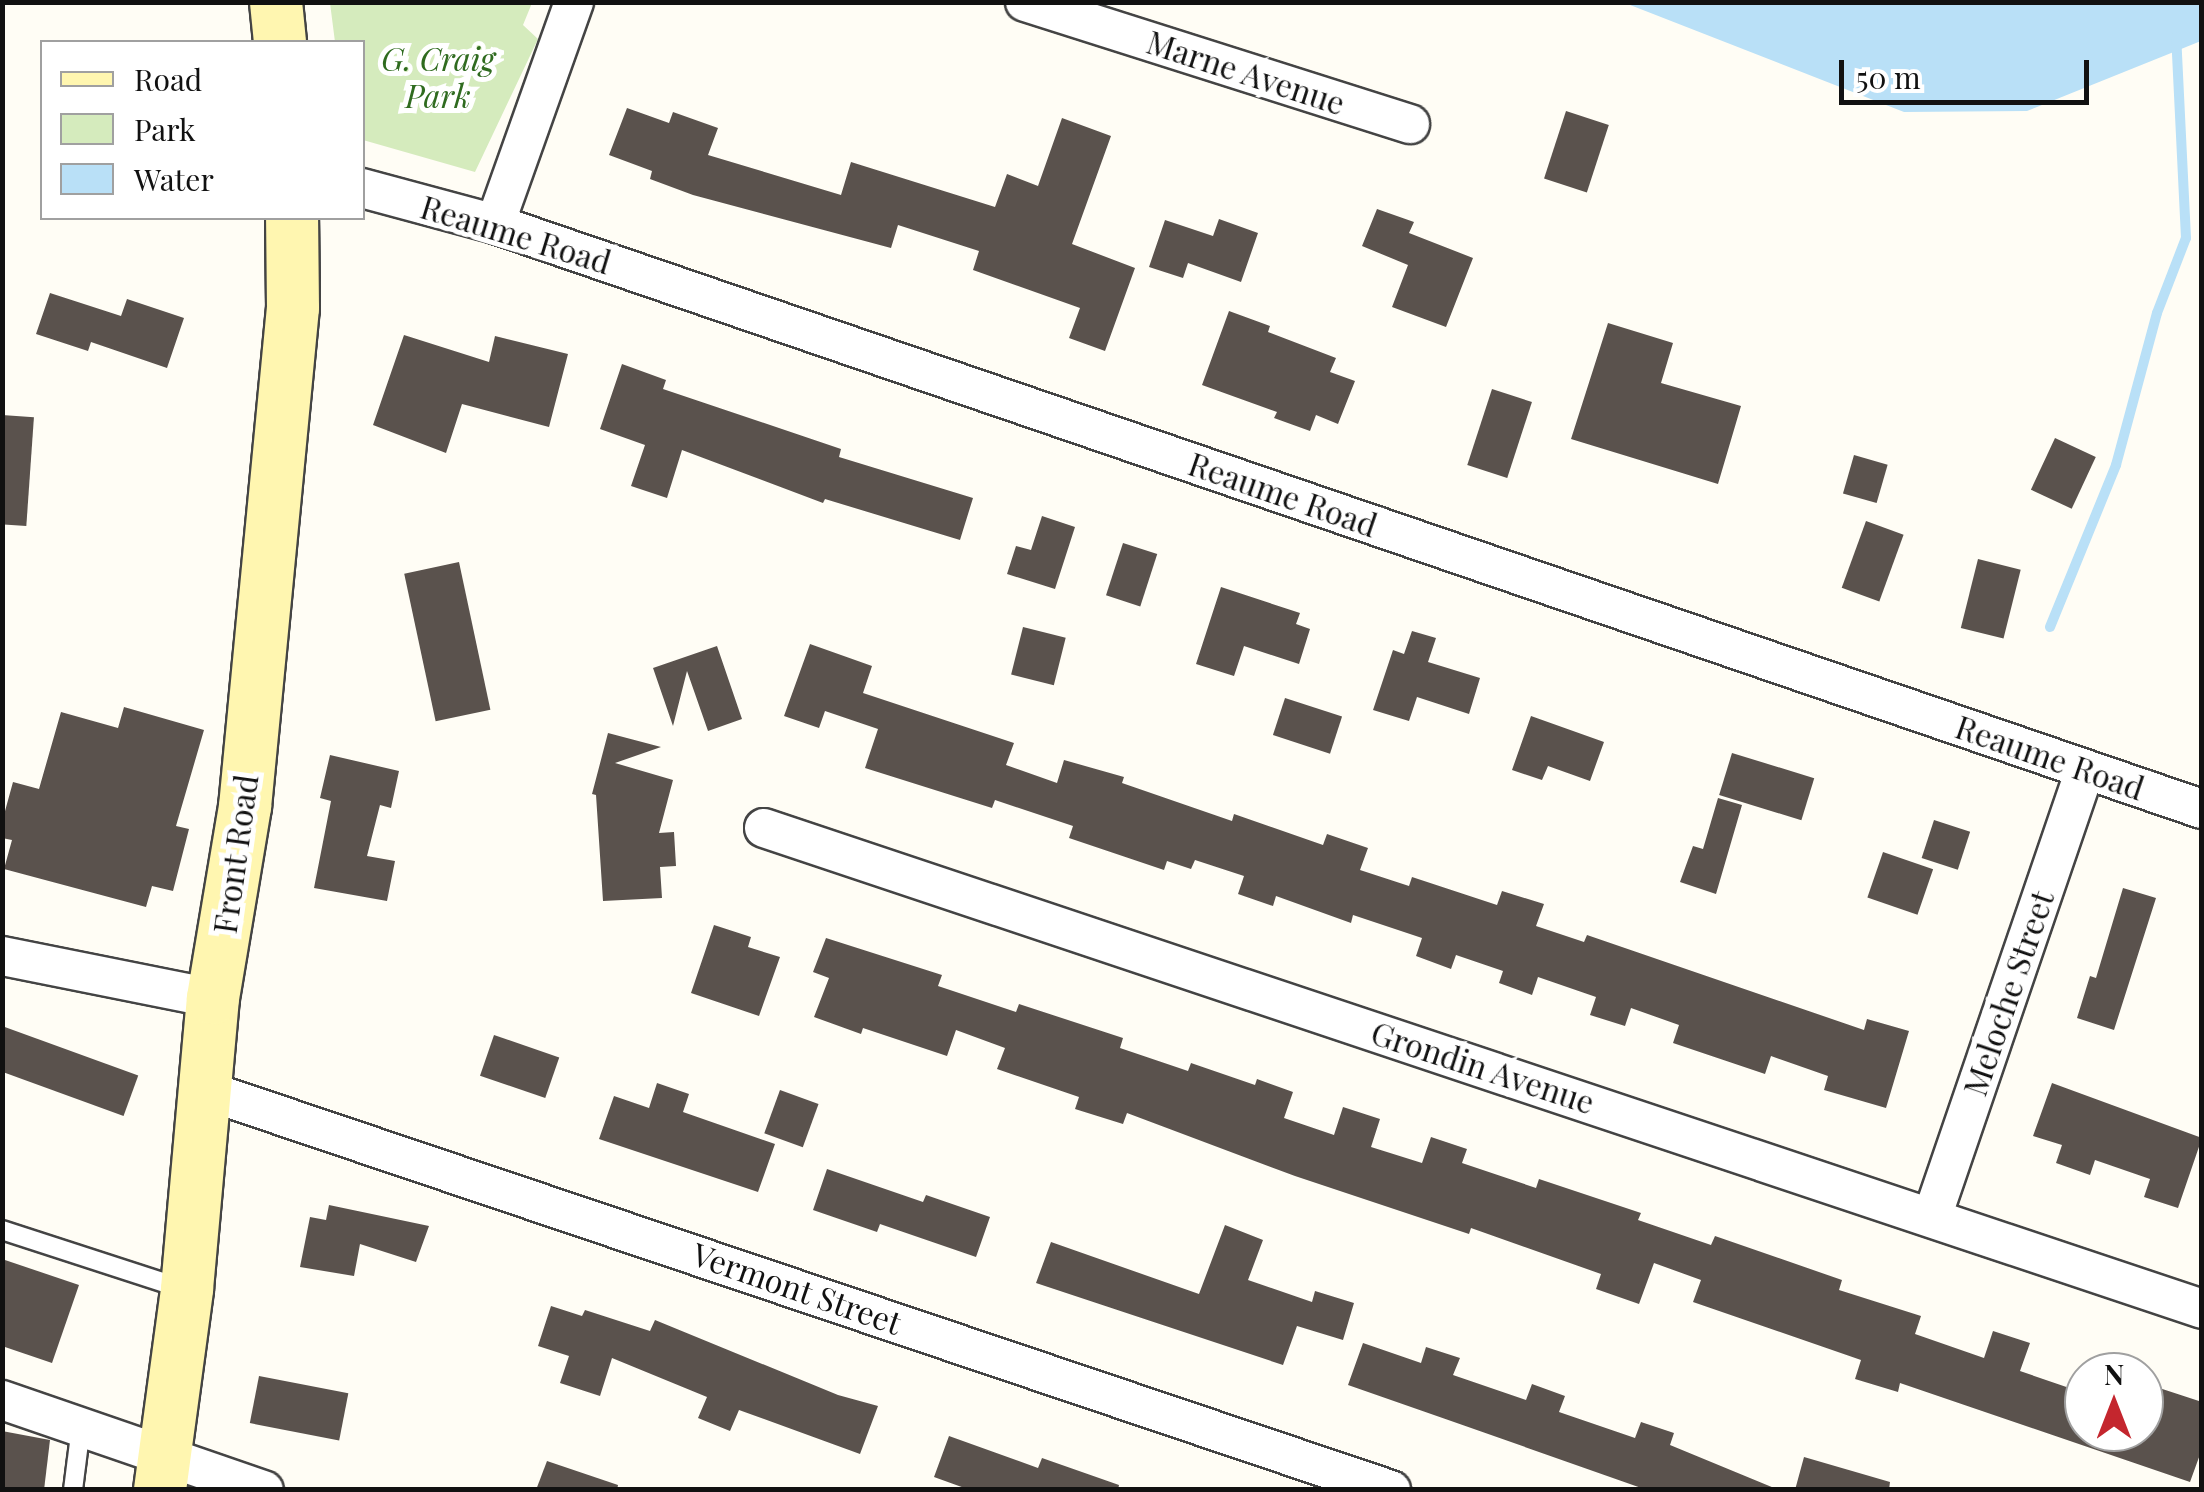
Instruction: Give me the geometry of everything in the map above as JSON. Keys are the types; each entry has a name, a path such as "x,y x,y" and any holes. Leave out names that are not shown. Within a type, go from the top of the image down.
{"main road":[{"path":"276,2 280,40"},
{"name":"Front Road","path":"162,1473 187,1289 213,998 248,768 293,308 292,220"}],"street":[{"path":"495,224 574,2"},
{"name":"Marne Avenue","path":"1025,2 1410,124"},
{"name":"Reaume Road","path":"365,189 495,224 2202,809"},
{"name":"Meloche Street","path":"1932,1217 2084,769"},
{"name":"Grondin Avenue","path":"764,828 2202,1309"},
{"path":"2,956 213,998"},
{"name":"Vermont Street","path":"202,1089 1391,1490"},
{"path":"2,1400 81,1427 162,1473 264,1490"}],"lane":[{"path":"2,1230 187,1289"},
{"path":"72,1490 81,1427"}],"green space":[{"name":"G. Craig Park","path":"330,3 532,3 523,25 538,39 475,172 365,141 365,40 335,40"}],"water":[{"path":"1625,3 2201,3 2201,41 2027,111 1904,112"}],"building":[{"path":"627,108 669,123 673,112 718,128 708,155 841,195 851,162 995,207 1007,174 1038,186 1062,118 1111,136 1072,244 1135,268 1105,351 1069,338 1080,308 973,270 979,251 898,225 891,248 693,195 650,179 652,171 609,155"},
{"path":"1566,111 1609,125 1587,192 1544,179"},
{"path":"1377,209 1414,222 1409,233 1473,258 1446,327 1392,307 1408,265 1362,246"},
{"path":"1219,219 1258,233 1241,282 1188,263 1183,278 1149,267 1165,220 1213,236"},
{"path":"50,293 121,316 127,299 184,318 167,368 91,342 88,351 36,334"},
{"path":"1229,311 1270,326 1268,332 1336,358 1330,372 1355,381 1338,424 1316,415 1310,431 1274,418 1277,412 1202,385"},
{"path":"1608,323 1673,343 1661,383 1741,406 1718,484 1571,439"},
{"path":"404,335 489,362 495,336 568,354 549,427 462,404 446,453 373,425"},
{"path":"622,364 666,380 663,389 841,449 839,457 973,498 960,540 825,499 823,503 682,450 667,498 631,486 645,445 600,429"},
{"path":"1492,389 1532,402 1507,478 1467,465"},
{"path":"2,415 34,417 26,526 2,524"},
{"path":"2055,438 2096,457 2072,509 2031,490"},
{"path":"1854,455 1888,465 1877,503 1843,493"},
{"path":"1042,516 1075,527 1055,589 1007,574 1016,546 1031,550"},
{"path":"1866,521 1904,535 1879,601 1842,588"},
{"path":"1123,543 1157,554 1140,606 1106,595"},
{"path":"1978,559 2021,570 2004,639 1961,628"},
{"path":"459,562 490,710 436,721 404,574"},
{"path":"1221,587 1300,613 1296,624 1310,629 1299,664 1244,646 1234,676 1196,664"},
{"path":"1023,627 1066,638 1054,685 1011,675"},
{"path":"1412,631 1436,638 1428,662 1480,678 1469,714 1417,697 1409,721 1373,710 1393,650 1404,654"},
{"path":"810,644 872,666 863,693 1014,743 1006,765 1057,783 1064,760 1124,777 1122,783 1232,821 1234,814 1323,845 1327,834 1368,848 1360,870 1409,886 1412,877 1497,905 1502,891 1544,904 1536,926 1584,942 1587,935 1864,1030 1867,1019 1909,1031 1886,1108 1824,1090 1828,1076 1771,1056 1765,1074 1673,1043 1679,1025 1631,1008 1625,1026 1590,1015 1596,997 1538,977 1532,995 1499,983 1503,971 1456,955 1451,969 1416,956 1422,938 1353,915 1351,923 1276,896 1273,906 1238,894 1244,876 1195,860 1191,869 1167,861 1164,870 1069,838 1073,826 995,800 992,808 865,768 878,729 825,711 819,728 784,716"},
{"path":"717,646 742,719 708,731 687,671 673,726 653,668"},
{"path":"1285,698 1342,717 1330,754 1273,735"},
{"path":"124,707 204,730 176,826 189,829 173,891 152,886 146,907 4,869 12,840 2,838 2,822 13,782 39,789 61,712 118,728"},
{"path":"1531,716 1604,742 1590,781 1548,766 1542,780 1512,770"},
{"path":"608,733 661,747 615,763 673,780 659,833 674,832 676,866 660,867 662,898 603,901 596,795 592,794"},
{"path":"1732,753 1814,778 1801,820 1719,795"},
{"path":"330,755 399,771 391,808 380,805 367,856 395,861 387,901 314,888 331,801 320,798"},
{"path":"1718,798 1742,805 1716,894 1680,882 1693,846 1703,849"},
{"path":"1934,820 1970,832 1958,870 1922,858"},
{"path":"1883,852 1933,869 1917,915 1867,897"},
{"path":"2123,888 2156,898 2114,1030 2077,1018 2090,976 2096,978"},
{"path":"714,925 751,937 748,947 780,957 759,1016 691,993"},
{"path":"826,938 942,975 938,986 1016,1012 1019,1004 1123,1038 1120,1048 1188,1071 1191,1063 1255,1085 1257,1079 1293,1092 1284,1118 1334,1135 1343,1107 1380,1119 1371,1147 1422,1163 1431,1137 1467,1149 1462,1163 1536,1188 1539,1179 1641,1213 1638,1220 1711,1245 1715,1236 1842,1280 1839,1290 1921,1316 1915,1334 1984,1358 1993,1331 2030,1343 2020,1371 2064,1386 2064,1439 1900,1383 1898,1392 1855,1379 1861,1360 1693,1302 1701,1280 1654,1263 1639,1304 1596,1289 1601,1274 1471,1228 1469,1234 1295,1176 1127,1113 1123,1124 1075,1109 1079,1097 997,1069 1005,1048 956,1030 947,1056 863,1028 861,1034 814,1017 829,978 813,972"},
{"path":"2,1026 138,1076 124,1116 2,1072"},
{"path":"494,1035 559,1057 545,1098 480,1076"},
{"path":"657,1083 689,1094 683,1112 775,1144 758,1192 599,1139 614,1096 649,1108"},
{"path":"2052,1083 2202,1138 2178,1208 2144,1197 2150,1179 2095,1160 2090,1175 2056,1163 2062,1145 2033,1136"},
{"path":"780,1090 819,1104 803,1147 764,1133"},
{"path":"827,1169 923,1202 926,1195 990,1217 976,1257 880,1224 877,1232 813,1210"},
{"path":"329,1205 429,1226 416,1262 360,1244 354,1276 300,1267 310,1217 326,1220"},
{"path":"1225,1225 1263,1240 1248,1280 1312,1302 1315,1291 1354,1303 1343,1340 1297,1326 1283,1365 1036,1283 1051,1242 1199,1294"},
{"path":"2,1259 79,1285 52,1363 2,1346"},
{"path":"551,1306 582,1316 585,1310 650,1331 655,1320 838,1395 878,1406 860,1454 739,1410 730,1431 698,1418 707,1397 612,1358 600,1396 560,1383 569,1356 538,1346"},
{"path":"1363,1343 1421,1363 1426,1347 1460,1358 1453,1375 1526,1400 1532,1384 1565,1396 1559,1412 1635,1438 1641,1422 1674,1433 1670,1445 1779,1490 1647,1490 1348,1385"},
{"path":"259,1376 348,1393 339,1440 250,1423"},
{"path":"2164,1390 2202,1402 2202,1449 2190,1482 2102,1452 2164,1452"},
{"path":"2,1431 50,1440 44,1490 2,1490"},
{"path":"949,1436 1038,1468 1042,1458 1119,1485 1118,1490 970,1490 934,1477"},
{"path":"1804,1457 1890,1482 1889,1490 1795,1490"},
{"path":"547,1461 618,1485 617,1490 536,1490"}],"waterway":[{"path":"2050,627 2116,465 2157,313 2186,238 2176,37"}]}
